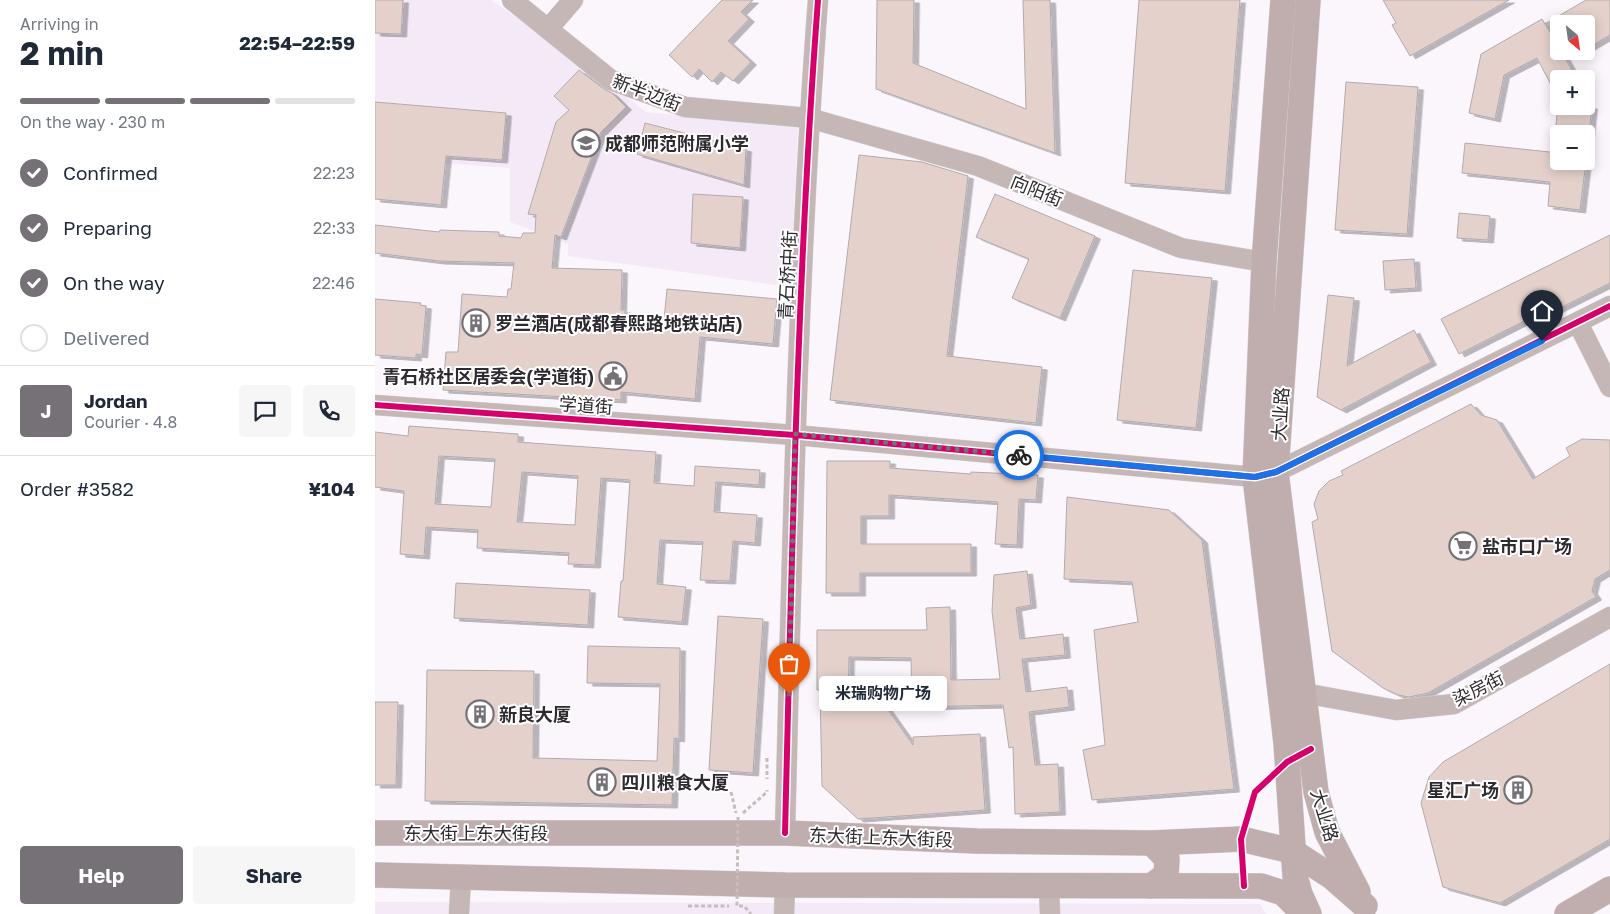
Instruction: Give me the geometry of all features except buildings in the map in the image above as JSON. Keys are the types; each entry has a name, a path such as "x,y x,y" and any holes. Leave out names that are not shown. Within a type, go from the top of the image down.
{"main road":[{"name":"大业路","path":"1283,0 1264,262 1265,475 1293,851 1298,885 1309,914"},
{"name":"大业路","path":"1308,0 1265,475 1304,693 1316,792 1327,832 1368,910"},
{"name":"东大街上东大街段","path":"375,833 785,833 977,841 1152,843 1241,839 1293,851 1332,877 1368,910"},
{"path":"1151,886 1166,875 1167,859 1152,843"},
{"path":"375,875 785,885 1261,886 1283,893 1304,914"},
{"path":"1567,914 1610,889"}],"street":[{"name":"新半边街","path":"511,0 611,80 685,107 809,118"},
{"path":"548,29 573,0"},
{"name":"青石桥中街","path":"785,833 795,434 809,118 818,0"},
{"name":"向阳街","path":"809,118 978,166 1181,248 1264,262"},
{"path":"1265,475 1578,324 1610,306"},
{"path":"1578,324 1610,387"},
{"name":"学道街","path":"375,405 795,434 1265,475"},
{"name":"染房街","path":"1304,693 1396,710 1454,704 1610,617"},
{"path":"459,914 461,878"},
{"path":"784,914 785,885"},
{"path":"1049,886 1050,914"}],"path":[{"path":"737,817 767,792 767,758"},
{"path":"731,792 737,817 737,906"},
{"path":"688,906 744,906 751,914"}],"shaded area":[{"name":"成都师范附属小学","path":"375,0 491,0 573,55 646,112 798,128 790,287 568,256 568,244 510,222 510,168 375,158"},
{"path":"375,902 1260,904 1266,914 375,914"}],"cycle path":[{"path":"785,833 800,312 818,0"},
{"path":"375,405 795,435 1255,477 1276,472 1610,306"},
{"path":"1244,886 1241,839 1255,792 1287,762 1311,749"}],"way so far":[{"path":"789,694 795,434 1019,455"}],"place":[{"name":"成都师范附属小学","path":"586,143"},
{"name":"罗兰酒店(成都春熙路地铁站店)","path":"476,323"},
{"name":"青石桥社区居委会(学道街)","path":"613,376"},
{"name":"盐市口广场","path":"1463,546"},
{"name":"米瑞购物广场","path":"789,694"},
{"name":"新良大厦","path":"480,714"},
{"name":"四川粮食大厦","path":"602,782"},
{"name":"星汇广场","path":"1518,790"}],"route":[{"path":"1019,455 1255,477 1276,472 1542,341"}]}
